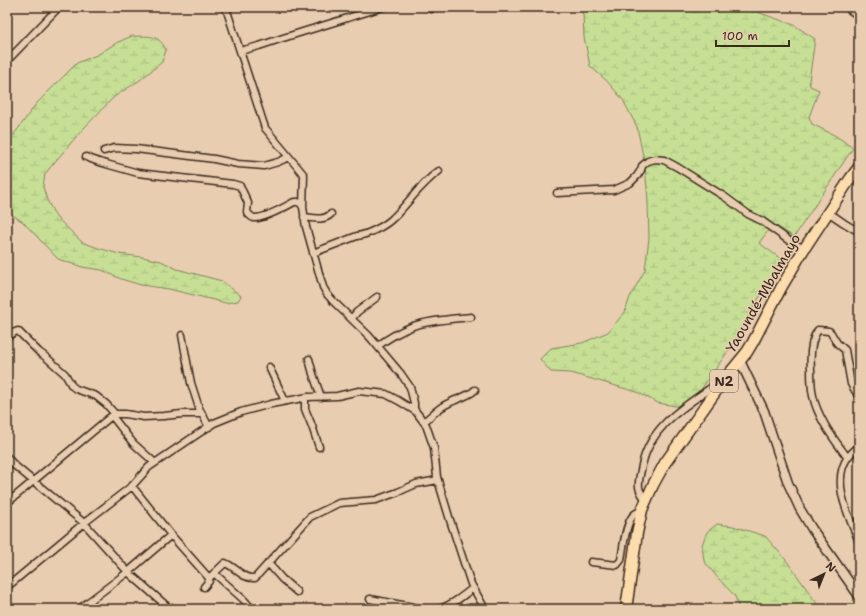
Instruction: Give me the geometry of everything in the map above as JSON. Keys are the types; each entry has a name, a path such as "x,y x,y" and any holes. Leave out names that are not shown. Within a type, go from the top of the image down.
{"highway":[{"name":"Yaoundé-Mbalmayo","path":"626,609 637,533 644,505 665,462 753,342 781,288 804,249 850,178 859,167"}],"main road":[{"path":"740,361 764,411 788,483 800,509 859,595"}],"street":[{"path":"7,61 59,7"},
{"path":"222,7 227,11 264,128 304,175 304,217 323,287 333,301 352,318 378,346 410,387 414,409 426,425 434,448 438,480 457,542 473,588 485,609"},
{"path":"240,51 382,7"},
{"path":"850,10 859,16"},
{"path":"104,151 114,148 136,149 214,159 238,164 264,166 289,157"},
{"path":"86,157 138,173 240,186 248,202 247,212 253,218 263,217 294,202 298,202 303,207"},
{"path":"557,193 614,190 630,182 637,176 642,166 648,161 655,159 664,160 725,197 748,214 762,221 791,242 804,249"},
{"path":"313,253 363,235 392,219 424,182 438,171"},
{"path":"828,212 859,232"},
{"path":"304,217 325,218 331,214"},
{"path":"352,318 357,312 377,297"},
{"path":"378,346 387,339 413,326 472,317"},
{"path":"848,457 825,425 813,396 810,352 813,338 818,330 829,331 844,350 850,381 859,397"},
{"path":"7,337 18,331 39,352 65,374 72,386 76,389 96,396 106,404 133,443 155,463"},
{"path":"182,335 191,383 202,414 209,427"},
{"path":"309,359 321,397"},
{"path":"269,367 285,401"},
{"path":"591,562 617,565 620,563 627,528 631,518 644,505 639,488 640,474 643,460 651,441 663,424 674,414 724,380"},
{"path":"424,422 443,406 470,394 475,390"},
{"path":"7,587 84,523 132,486 149,467 214,423 241,412 271,404 305,398 338,396 359,391 386,394 416,411"},
{"path":"305,398 305,409 319,447"},
{"path":"7,503 114,415 125,414 144,417 202,414"},
{"path":"859,446 848,457 842,469 841,482 841,491 845,506 859,542"},
{"path":"7,457 14,465 84,523 128,572 170,609"},
{"path":"204,587 209,581 209,578 225,562 243,575 250,578 255,578 310,517 340,504 376,500 416,484 438,480"},
{"path":"132,486 171,536 209,578"},
{"path":"80,609 171,536"},
{"path":"268,563 282,579 297,592"},
{"path":"214,573 252,609"},
{"path":"439,609 446,607 473,588"},
{"path":"370,599 424,609"}],"green space":[{"path":"580,7 749,7 760,13 794,25 815,39 809,81 810,86 819,90 809,117 812,124 836,136 853,148 794,237 773,224 759,243 781,259 731,347 688,408 658,403 637,392 571,373 551,372 540,359 551,348 582,343 608,332 625,312 630,297 645,270 649,238 645,165 637,127 623,100 607,81 590,66 584,37 583,15"},
{"path":"132,36 148,36 156,38 160,41 166,50 162,62 140,80 114,97 82,130 53,164 45,174 43,187 47,200 56,217 82,242 119,254 161,261 177,269 222,281 241,296 238,301 226,303 169,289 141,285 121,279 102,270 82,267 58,259 23,222 7,211 7,143 36,104 77,63 99,54 116,43"},
{"path":"717,524 733,526 765,536 786,560 821,609 739,609 735,596 704,561 702,545 707,532"}]}
